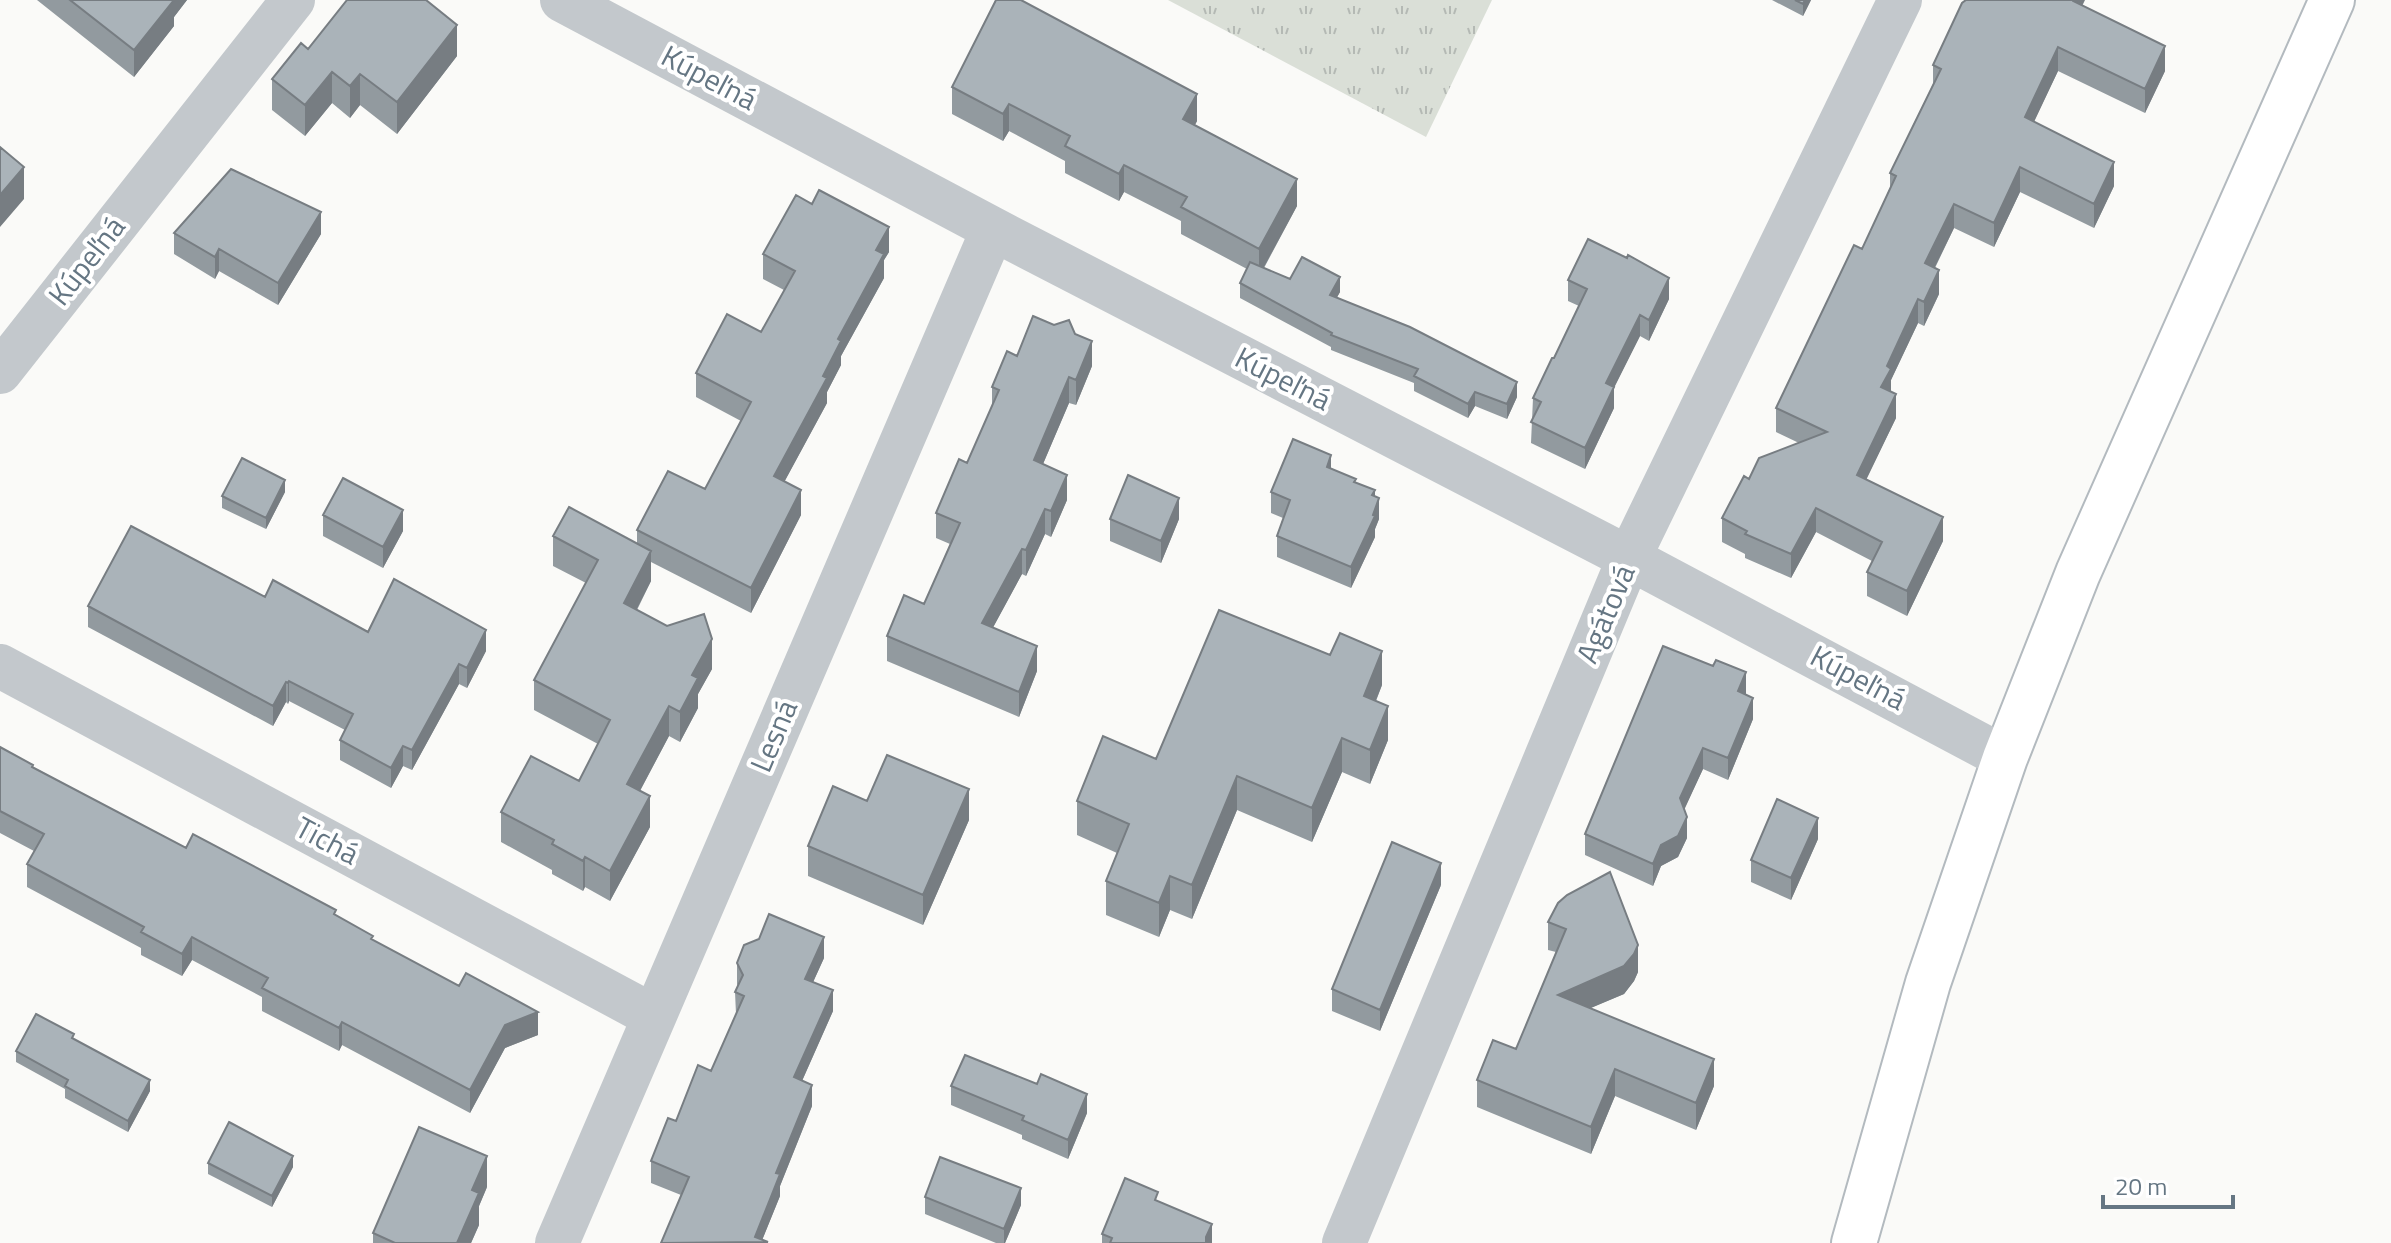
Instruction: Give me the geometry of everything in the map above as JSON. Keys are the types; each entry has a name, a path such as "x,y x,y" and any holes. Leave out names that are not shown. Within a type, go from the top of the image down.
{"street":[{"name":"Kúpeľná","path":"0,372 293,0"},
{"name":"Kúpeľná","path":"562,0 2005,758"},
{"name":"Agátová","path":"1344,1243 1629,558 1900,0"},
{"path":"1854,1243 1928,983 2005,758 2078,573 2332,0"},
{"name":"Lesná","path":"557,1243 993,229"},
{"name":"Tichá","path":"0,666 653,1016"}],"green space":[{"path":"1168,0 1492,0 1426,137"}],"building":[{"path":"70,0 174,0 134,50"},
{"path":"347,0 426,0 457,25 397,102 360,74 350,86 332,72 305,105 272,79 301,43 308,49"},
{"path":"996,0 1021,0 1197,94 1183,119 1297,179 1259,249 1181,207 1187,197 1124,165 1119,174 1065,146 1070,136 1009,104 1003,114 952,87"},
{"path":"1966,0 2073,0 2165,46 2145,89 2058,47 2025,117 2114,162 2094,204 2020,167 1994,223 1954,204 1925,263 1939,270 1924,302 1918,299 1887,366 1891,369 1881,387 1896,394 1857,475 1943,517 1907,591 1867,572 1882,542 1816,508 1791,554 1745,534 1747,531 1722,518 1744,476 1749,479 1759,458 1827,432 1776,408 1854,245 1862,249 1896,176 1890,173 1941,69 1933,65"},
{"path":"0,147 24,167 0,195"},
{"path":"231,169 321,212 278,283 219,249 215,257 174,233"},
{"path":"819,190 889,227 876,250 884,254 838,339 841,341 823,376 827,378 774,476 801,490 751,588 637,530 668,471 705,489 751,402 696,373 727,314 761,332 795,271 763,254 796,195 812,204"},
{"path":"1588,239 1627,258 1628,255 1669,278 1649,320 1640,315 1606,383 1614,387 1585,448 1531,422 1541,402 1533,398 1587,289 1568,280"},
{"path":"1302,257 1340,277 1330,295 1410,327 1517,382 1507,404 1475,392 1468,404 1414,376 1418,369 1331,335 1240,283 1250,262 1290,279"},
{"path":"1033,316 1054,325 1069,320 1075,334 1092,341 1076,380 1069,377 1034,460 1067,475 1051,511 1045,509 1026,550 1022,549 982,623 1037,646 1019,692 887,636 904,595 924,604 960,523 936,513 959,459 967,463 999,390 992,387 1007,351 1017,356"},
{"path":"1293,439 1331,455 1327,467 1375,490 1372,495 1379,498 1375,516 1351,567 1277,536 1290,500 1271,492"},
{"path":"242,458 285,480 266,518 222,496"},
{"path":"1128,475 1179,498 1161,541 1110,519"},
{"path":"343,478 403,510 383,547 323,515"},
{"path":"569,507 651,551 624,603 667,626 704,614 712,639 692,675 698,678 680,712 669,706 627,784 650,796 610,871 585,857 583,861 552,844 554,840 501,812 531,756 579,781 610,720 534,680 598,560 553,536"},
{"path":"131,526 265,597 273,580 368,632 394,579 486,630 467,668 459,664 412,750 403,746 391,768 340,740 353,714 289,681 273,706 88,606"},
{"path":"1219,610 1330,655 1340,633 1382,651 1364,696 1388,706 1370,750 1342,738 1312,808 1237,776 1192,885 1170,876 1159,903 1106,881 1129,824 1077,801 1103,736 1156,759"},
{"path":"1663,646 1713,666 1716,660 1746,672 1738,691 1753,698 1728,758 1703,748 1680,798 1687,817 1678,836 1661,845 1653,864 1585,834"},
{"path":"0,747 186,848 193,834 336,910 334,914 373,936 371,939 459,986 466,973 538,1012 505,1025 470,1090 342,1022 339,1028 262,988 268,978 192,937 182,954 141,932 144,927 27,864 44,834 0,811"},
{"path":"887,755 969,789 923,895 808,846 833,786 867,801"},
{"path":"1777,799 1818,818 1791,878 1751,860"},
{"path":"1392,842 1441,863 1380,1010 1332,989"},
{"path":"1610,872 1638,945 1624,966 1558,995 1714,1059 1696,1103 1615,1069 1591,1127 1477,1080 1493,1040 1516,1049 1566,929 1548,922 1558,903"},
{"path":"769,914 824,937 805,979 833,990 794,1077 812,1085 776,1173 780,1174 755,1237 768,1242 661,1243 689,1177 651,1161 668,1118 676,1121 698,1065 711,1071 744,996 735,992 743,975 737,963 744,945 759,939"},
{"path":"36,1014 74,1034 72,1038 150,1080 128,1121 65,1086 68,1080 16,1051"},
{"path":"965,1055 1037,1084 1041,1074 1087,1094 1068,1140 1022,1120 1024,1116 951,1086"},
{"path":"229,1122 293,1156 272,1196 208,1163"},
{"path":"419,1127 487,1156 472,1190 479,1193 457,1243 395,1243 373,1233"},
{"path":"940,1157 1021,1188 1004,1229 925,1197"},
{"path":"1125,1178 1158,1192 1155,1200 1212,1224 1206,1243 1110,1243 1112,1238 1102,1234"}]}
